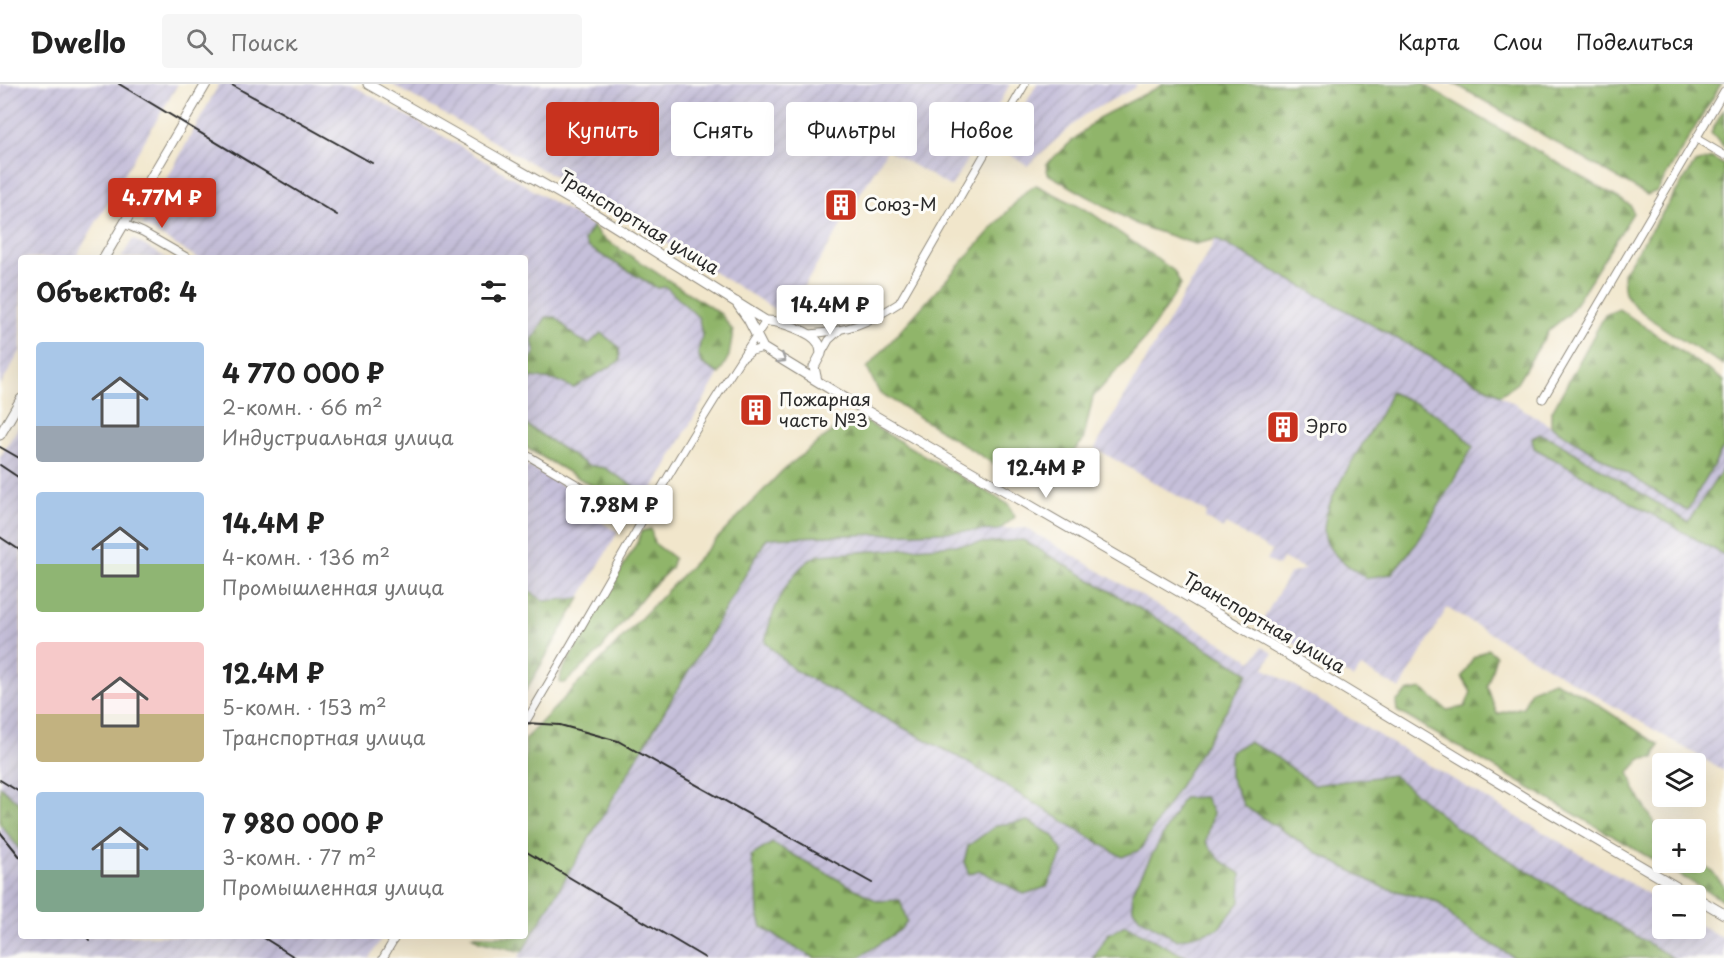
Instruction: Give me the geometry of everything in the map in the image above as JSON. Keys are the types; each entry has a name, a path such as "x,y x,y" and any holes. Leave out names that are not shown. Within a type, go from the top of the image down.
{"street":[{"path":"106,255 206,84"},
{"name":"Транспортная улица","path":"368,84 586,209 766,321 774,320 810,334"},
{"path":"810,334 839,332 869,322 899,303 1025,84"},
{"path":"1543,399 1724,91"},
{"path":"1697,140 1724,155"},
{"path":"124,224 183,255"},
{"path":"736,302 763,348 752,351 737,363"},
{"path":"528,718 641,522 737,363 766,321"},
{"path":"817,381 814,367 829,340 839,332"},
{"path":"810,334 819,343 821,354"},
{"name":"Транспортная улица","path":"763,348 1280,650 1530,801 1675,885"},
{"path":"800,370 814,367"},
{"path":"0,435 18,404"},
{"path":"528,456 641,522"},
{"name":"Транспортная улица","path":"1706,903 1724,914"},
{"path":"383,958 394,939"}],"shaded area":[{"path":"0,84 178,84 77,255 18,255 18,355 0,386"},
{"path":"219,84 350,84 448,139 593,226 601,237 721,314 733,331 729,356 639,513 528,449 528,255 193,255 142,225"},
{"path":"391,84 1010,84 1000,102 929,102 929,156 969,156 951,187 897,156 917,156 917,102 786,102 786,156 883,156 786,316 593,198"},
{"path":"1037,84 1137,84 1134,88 1084,115 1027,166 1012,156 1034,156 1034,102 1027,102"},
{"path":"133,239 161,255 123,255"},
{"path":"1216,239 1513,403 1687,510 1724,447 1724,771 1706,760 1706,753 1693,753 1447,608 1400,689 1361,667 1353,678 1284,637 1279,643 1268,636 1272,630 1261,623 1289,574 1305,569 1283,558 1278,566 1267,560 1272,551 1226,524 1223,529 1205,518 1207,513 1095,448"},
{"path":"18,428 18,939 381,939 369,958 0,958 0,457"},
{"path":"528,466 603,509 596,519 618,532 528,687"},
{"path":"1026,528 1252,661 1262,647 1273,653 1264,668 1652,896 1652,939 1706,939 1706,928 1724,939 1724,958 518,958 767,538"}],"green space":[{"path":"1164,84 1423,84 1630,205 1633,213 1569,314 1549,330 1517,383 1500,395 1216,239 1195,244 1138,225 1048,174 1046,164 1098,118"},
{"path":"1455,84 1721,84 1657,191 1647,195"},
{"path":"1724,109 1724,148 1711,133"},
{"path":"1712,158 1724,165 1724,365 1671,333 1632,303 1625,293 1623,273 1695,163"},
{"path":"1036,185 1090,212 1174,271 1181,285 1145,339 1093,397 1083,441 1054,473 1023,482 879,392 867,368 1024,193"},
{"path":"593,226 601,237 721,314 733,331 729,356 719,374 701,363 698,353 702,336 699,318 666,287 657,288 588,247 584,240"},
{"path":"1619,309 1724,381 1724,447 1687,511 1551,426 1551,413 1605,315"},
{"path":"546,317 556,317 575,337 589,344 601,333 619,347 620,361 573,388 558,381 532,377 528,385 528,365 535,352 532,340"},
{"path":"1390,392 1436,414 1455,428 1473,447 1417,543 1391,574 1366,578 1333,553 1326,541 1324,526 1337,488 1384,408"},
{"path":"863,420 1008,504 1015,517 999,530 767,538 522,952 479,941 476,939 528,939 528,736 783,470 845,421"},
{"path":"528,426 587,465 605,468 632,485 644,503 639,513 528,449"},
{"path":"1540,434 1552,439 1688,522 1724,467 1724,555 1534,448 1532,438"},
{"path":"651,529 654,543 674,558 671,568 644,595 599,652 565,683 560,683 561,673 642,531"},
{"path":"1023,540 1249,673 1140,850 1122,857 962,759 794,670 765,642 777,604 790,580 808,561 819,555"},
{"path":"528,590 544,601 580,598 528,687"},
{"path":"1488,649 1496,656 1487,686 1497,714 1523,707 1531,690 1554,681 1583,695 1659,745 1656,753 1652,753 1652,758 1641,759 1629,772 1636,792 1652,819 1652,859 1397,711 1396,702 1407,692 1422,689 1447,710 1465,707 1471,692 1462,677 1473,658"},
{"path":"1248,742 1269,752 1314,785 1393,775 1461,831 1673,958 1515,958 1460,925 1438,902 1382,887 1321,855 1244,806 1230,776 1230,752"},
{"path":"0,786 18,802 18,847 0,824"},
{"path":"1205,797 1213,813 1206,842 1220,860 1241,874 1240,902 1218,929 1177,940 1140,918 1133,909 1132,892 1183,798"},
{"path":"1028,821 1054,836 1063,853 1047,887 1024,894 979,870 969,874 964,862 968,846 997,825"},
{"path":"772,843 877,901 900,900 907,921 900,930 858,958 815,958 790,945 762,927 758,914 757,887 751,856"},
{"path":"1706,867 1724,886 1724,901 1706,891 1706,885 1696,885 1676,873 1706,873"},
{"path":"1125,925 1188,958 1093,958 1108,934"}],"railway":[{"path":"119,84 337,215"},
{"path":"230,84 372,163"},
{"path":"0,447 18,457"},
{"path":"0,465 18,477"},
{"path":"0,537 18,549"},
{"path":"528,723 560,725 618,741 872,883"},
{"path":"0,780 18,791"},
{"path":"0,832 18,854"},
{"path":"528,853 705,958"},
{"path":"266,939 296,958"}],"place":[{"name":"Союз-М","path":"841,205"},
{"name":"Пожарная часть №3","path":"756,410"},
{"name":"Эрго","path":"1283,427"}]}
